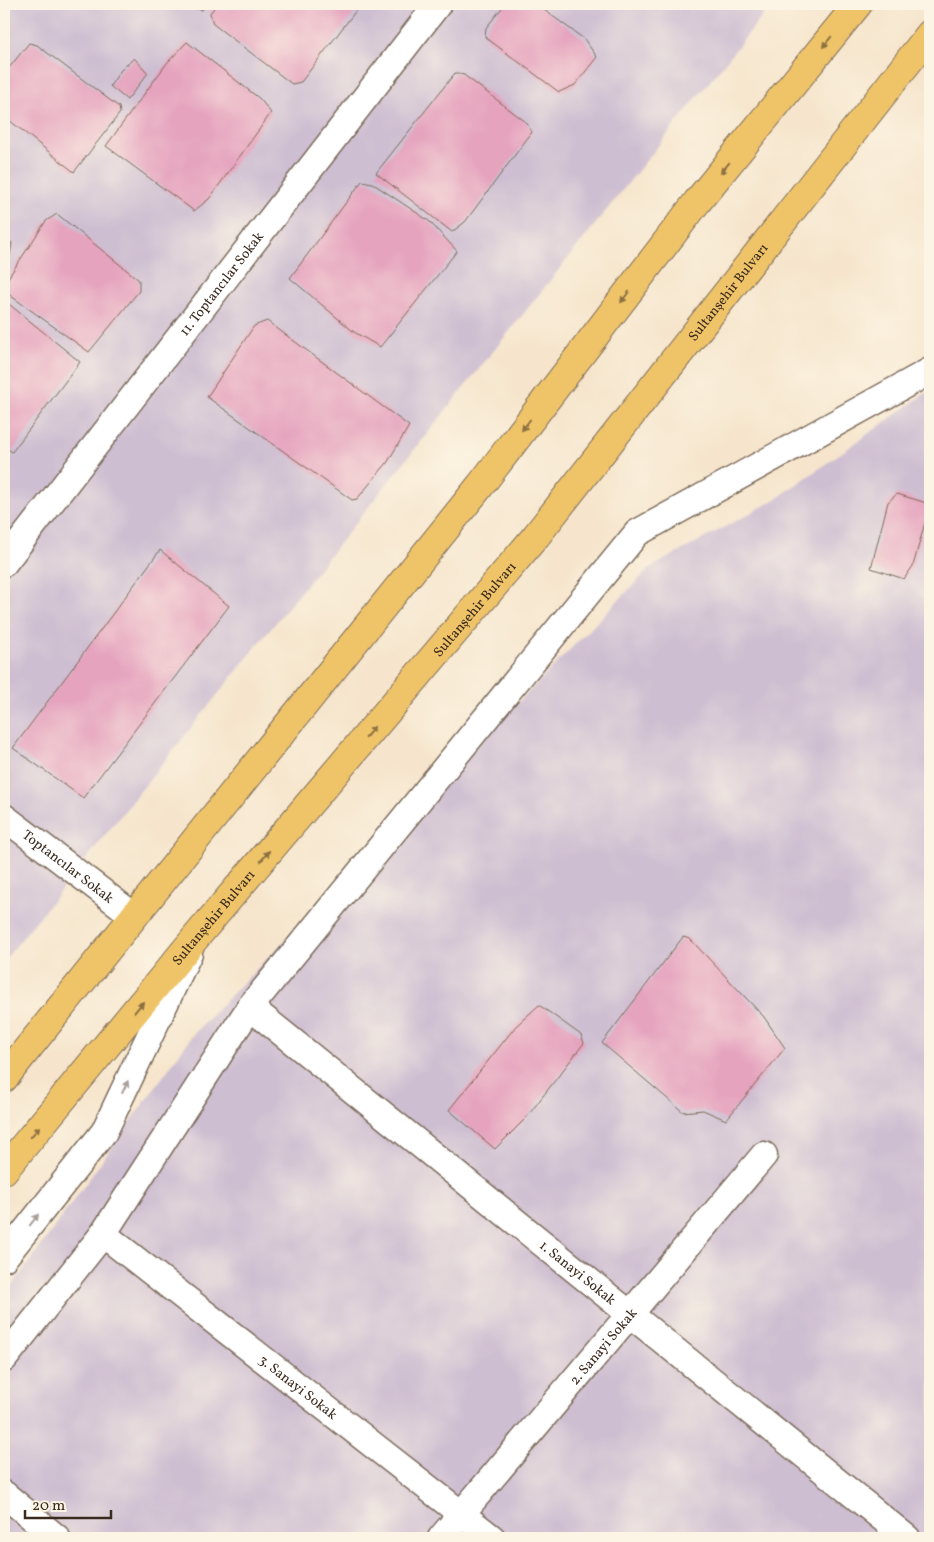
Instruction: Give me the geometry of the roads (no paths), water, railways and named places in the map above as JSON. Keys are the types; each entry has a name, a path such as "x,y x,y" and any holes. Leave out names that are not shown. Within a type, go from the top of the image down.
{"highway":[{"path":"4,1078 480,486 698,202 858,4"},
{"name":"Sultanşehir Bulvarı","path":"4,1170 197,936 536,536 930,34"}],"street":[{"name":"11. Toptancılar Sokak","path":"4,563 438,4"},
{"path":"4,1358 103,1234 250,1006 637,533 930,371"},
{"name":"Toptancılar Sokak","path":"4,817 134,916"},
{"path":"4,1258 104,1132 197,936"},
{"name":"1. Sanayi Sokak","path":"250,1006 907,1538"},
{"name":"2. Sanayi Sokak","path":"442,1538 630,1312 764,1155"},
{"name":"3. Sanayi Sokak","path":"103,1234 492,1538"},
{"path":"4,1494 57,1538"}]}
